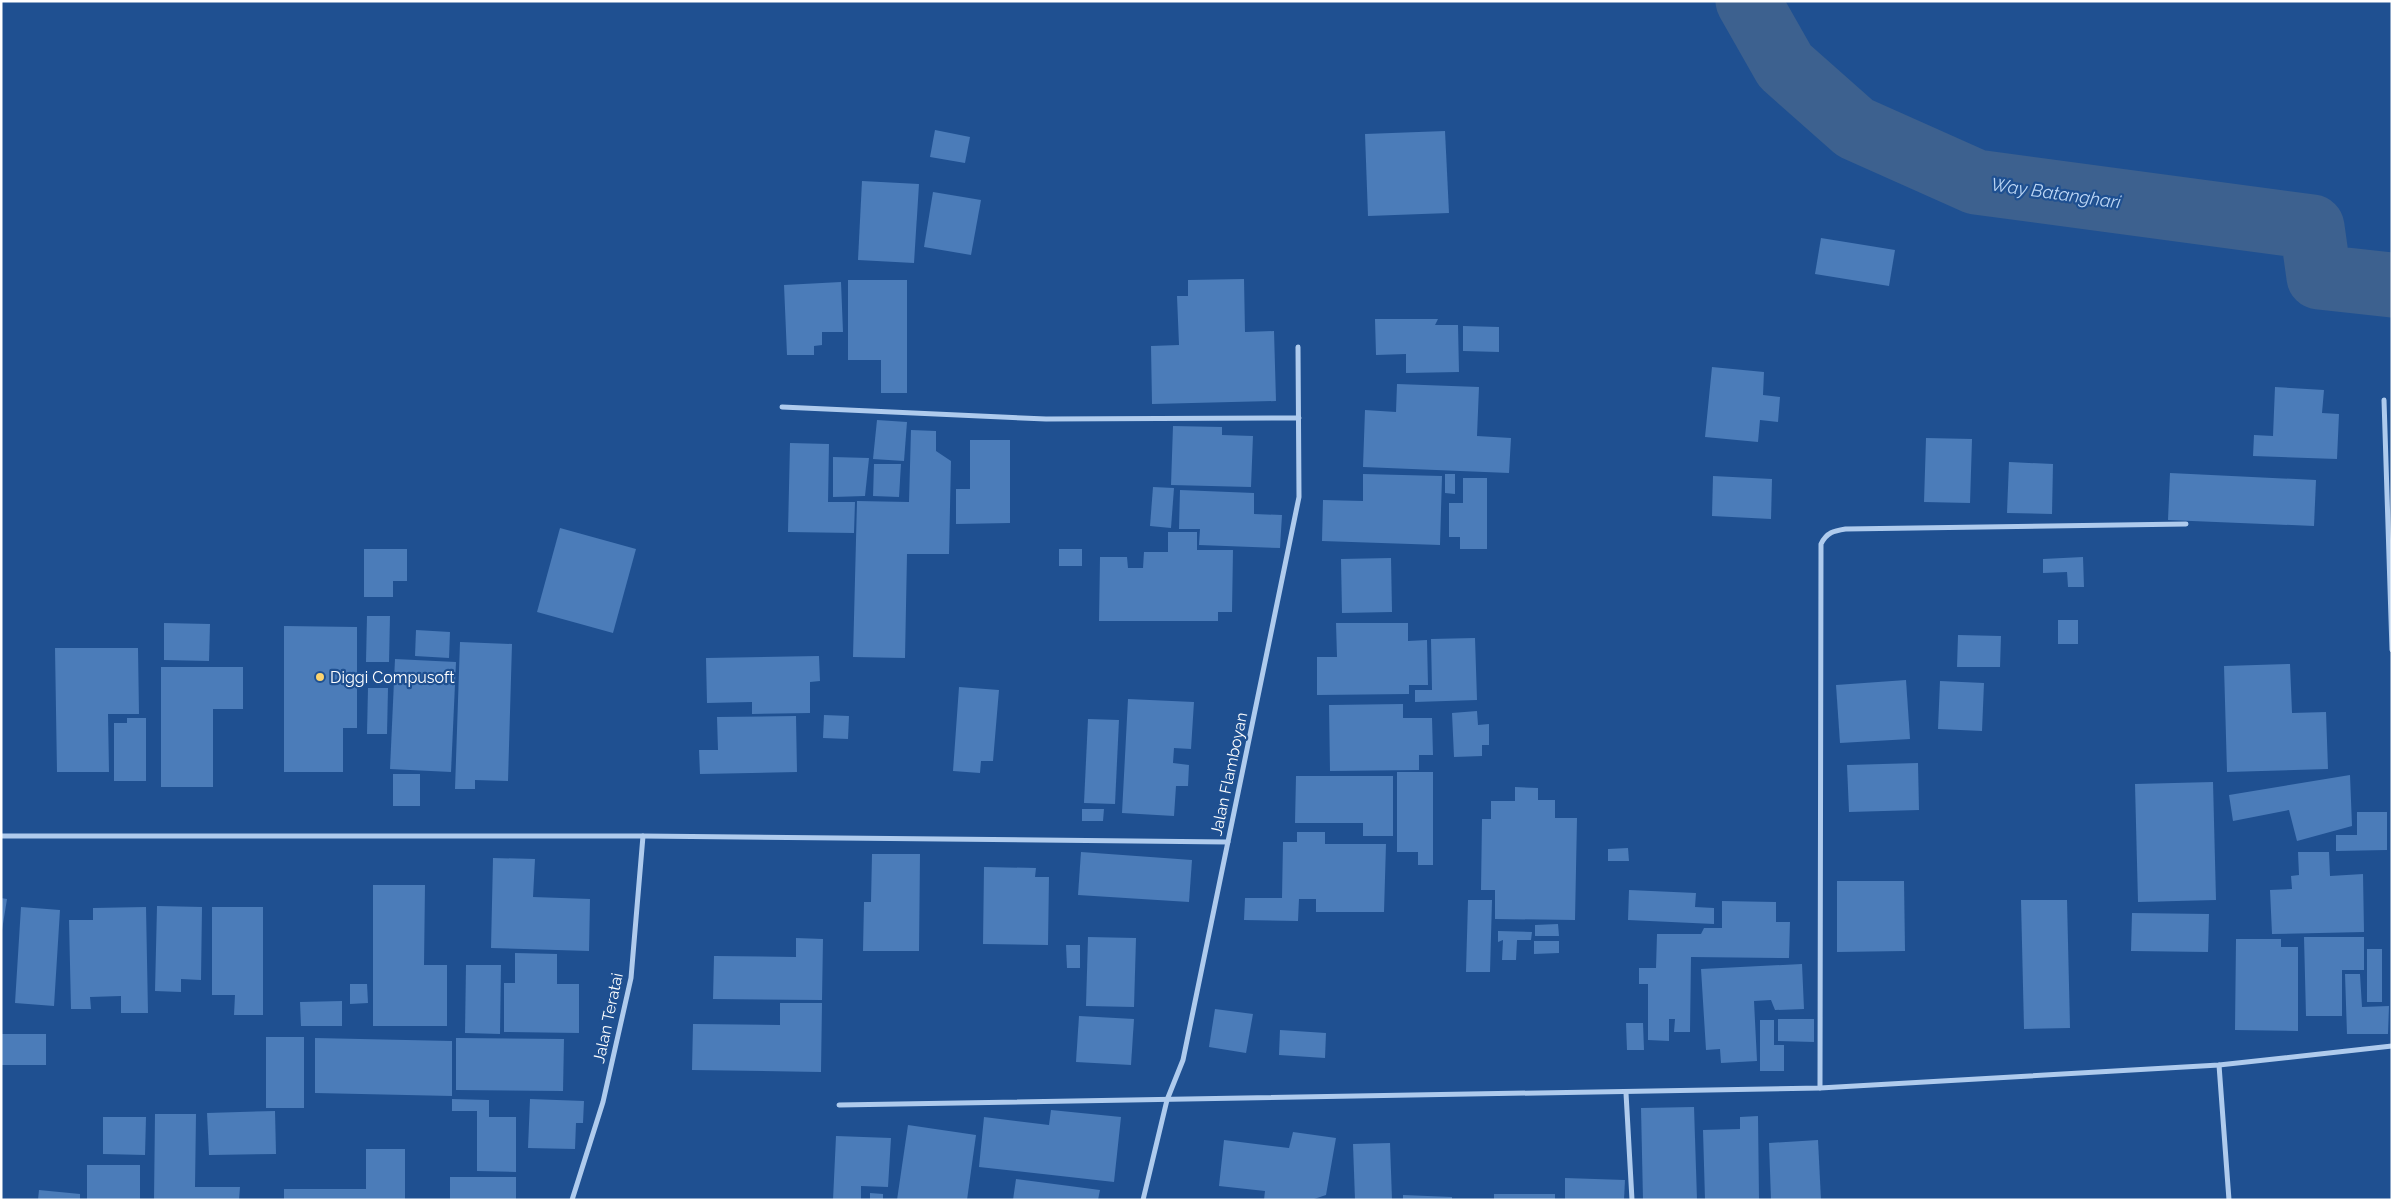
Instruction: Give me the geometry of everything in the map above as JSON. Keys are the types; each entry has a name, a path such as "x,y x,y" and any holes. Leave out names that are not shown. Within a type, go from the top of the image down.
{"street":[{"name":"Jalan Flamboyan","path":"1143,1200 1167,1100 1184,1060 1299,497 1298,347"},
{"path":"2384,400 2392,650"},
{"path":"782,407 1046,420 1299,418"},
{"path":"1820,1088 1821,544 1826,536 1834,531 1846,530 2186,524"},
{"path":"1,836 643,836 1228,842"},
{"name":"Jalan Teratai","path":"572,1200 603,1102 631,978 643,836"},
{"path":"839,1105 1626,1093 1820,1088 2220,1065 2392,1046"},
{"path":"2220,1065 2229,1200"},
{"path":"1626,1093 1632,1200"}],"building":[{"path":"935,130 970,137 965,163 930,157"},
{"path":"1445,131 1449,213 1368,216 1365,134"},
{"path":"862,181 919,184 914,263 858,260"},
{"path":"933,192 981,200 971,255 924,247"},
{"path":"1821,238 1895,250 1889,286 1815,274"},
{"path":"1244,279 1245,332 1274,331 1276,401 1152,404 1151,346 1179,345 1177,296 1188,296 1188,280"},
{"path":"848,280 907,280 907,393 881,393 881,360 848,360"},
{"path":"841,282 843,332 822,332 822,345 814,346 814,355 787,355 784,285"},
{"path":"1375,319 1438,319 1435,325 1458,325 1459,372 1406,373 1406,354 1376,355"},
{"path":"1463,326 1499,327 1499,352 1463,351"},
{"path":"1712,367 1764,372 1763,395 1780,397 1778,422 1760,420 1758,442 1705,437"},
{"path":"1397,384 1479,387 1477,436 1511,438 1509,473 1363,467 1365,410 1396,412"},
{"path":"2275,387 2324,390 2322,413 2339,414 2337,459 2253,456 2254,435 2273,436"},
{"path":"877,420 907,422 904,461 873,459"},
{"path":"1173,426 1222,427 1222,435 1253,436 1251,487 1171,485"},
{"path":"911,430 936,431 936,451 951,461 949,554 907,554 905,658 853,657 857,501 909,502"},
{"path":"1926,438 1972,439 1970,503 1924,502"},
{"path":"970,440 1010,440 1010,523 956,524 956,489 970,489"},
{"path":"790,443 829,444 828,502 855,502 854,533 788,532"},
{"path":"833,457 869,458 865,496 833,497"},
{"path":"2009,462 2053,464 2052,514 2007,513"},
{"path":"874,464 901,464 899,497 873,496"},
{"path":"2170,473 2316,480 2314,526 2168,520"},
{"path":"1363,474 1442,476 1440,545 1322,541 1323,500 1363,501"},
{"path":"1445,474 1455,474 1455,494 1445,493"},
{"path":"1713,476 1772,479 1771,519 1712,516"},
{"path":"1463,478 1487,478 1487,549 1460,549 1460,537 1449,537 1449,503 1463,503"},
{"path":"1153,487 1174,488 1171,528 1150,526"},
{"path":"1180,490 1254,493 1254,514 1282,515 1280,548 1199,545 1200,529 1179,529"},
{"path":"560,528 636,549 613,633 537,612"},
{"path":"1168,532 1197,532 1197,550 1233,550 1232,612 1218,612 1218,621 1099,621 1100,557 1127,557 1128,568 1143,568 1144,552 1168,552"},
{"path":"364,549 407,549 407,581 393,581 393,597 364,597"},
{"path":"1059,549 1082,549 1082,566 1059,566"},
{"path":"2083,557 2084,587 2068,587 2067,572 2043,573 2043,559"},
{"path":"1391,558 1392,612 1342,613 1341,559"},
{"path":"367,616 390,616 389,662 366,662"},
{"path":"2058,620 2078,620 2078,644 2058,644"},
{"path":"164,623 210,624 209,661 164,660"},
{"path":"1336,623 1408,623 1408,641 1427,640 1428,685 1409,685 1409,694 1317,695 1317,657 1337,657"},
{"name":"Diggi Compusoft","path":"284,626 357,627 357,728 343,728 343,772 284,772"},
{"path":"416,630 450,632 449,658 415,656"},
{"path":"1958,635 2001,636 2000,667 1957,667"},
{"path":"1475,638 1477,700 1415,702 1415,690 1432,690 1431,639"},
{"path":"460,642 512,644 508,781 475,780 475,789 455,789"},
{"path":"55,648 138,648 139,714 108,714 109,772 57,772"},
{"path":"819,656 820,681 810,682 810,713 752,714 752,702 707,703 706,658"},
{"path":"395,659 456,662 451,772 390,769"},
{"path":"2290,664 2292,713 2326,712 2328,769 2227,772 2224,666"},
{"path":"161,667 243,667 243,709 213,709 213,787 161,787"},
{"path":"1906,680 1910,739 1840,743 1836,685"},
{"path":"1940,681 1984,683 1982,731 1938,729"},
{"path":"959,687 999,690 993,761 981,761 980,773 953,771"},
{"path":"368,688 388,688 387,734 367,734"},
{"path":"1128,699 1194,702 1191,749 1174,748 1173,763 1189,765 1188,786 1176,786 1174,816 1122,813"},
{"path":"1403,704 1403,718 1432,718 1433,755 1419,755 1419,770 1330,771 1329,705"},
{"path":"1477,711 1478,725 1489,724 1489,745 1482,745 1482,756 1454,757 1452,713"},
{"path":"824,715 849,716 848,739 823,738"},
{"path":"796,716 797,772 700,774 699,750 718,750 717,717"},
{"path":"127,718 146,718 146,781 114,781 114,723 127,723"},
{"path":"1088,719 1119,720 1115,804 1084,803"},
{"path":"1918,763 1919,810 1849,812 1847,765"},
{"path":"1397,772 1433,772 1433,865 1418,865 1418,852 1397,852"},
{"path":"393,774 420,774 420,806 393,806"},
{"path":"2350,775 2352,826 2297,841 2289,810 2233,821 2229,795"},
{"path":"1296,776 1393,776 1393,836 1363,836 1363,823 1295,823"},
{"path":"2213,782 2216,900 2138,902 2135,784"},
{"path":"1515,787 1538,788 1538,800 1555,800 1555,818 1577,818 1575,920 1495,919 1495,890 1481,890 1482,819 1491,819 1491,801 1515,801"},
{"path":"1082,809 1104,809 1103,821 1082,821"},
{"path":"2357,812 2387,812 2387,850 2336,851 2336,835 2357,835"},
{"path":"1297,832 1325,832 1325,844 1386,844 1384,912 1316,912 1316,899 1299,899 1298,921 1244,920 1245,898 1282,898 1283,842 1297,842"},
{"path":"1628,848 1629,861 1608,861 1608,849"},
{"path":"1081,852 1192,860 1189,902 1078,895"},
{"path":"2298,852 2329,852 2330,876 2363,874 2364,932 2272,934 2270,890 2292,889 2291,876 2299,875"},
{"path":"872,854 920,854 919,951 863,951 864,902 871,902"},
{"path":"493,858 535,859 533,897 590,899 589,951 491,948"},
{"path":"984,867 1036,868 1035,877 1049,877 1048,945 983,944"},
{"path":"1837,881 1904,881 1905,951 1837,952"},
{"path":"373,885 425,885 424,965 447,965 447,1026 373,1026"},
{"path":"1629,890 1696,893 1695,907 1714,908 1714,924 1628,920"},
{"path":"1,898 7,899 2,930 1,930"},
{"path":"1468,900 1492,900 1490,972 1466,972"},
{"path":"2021,900 2067,900 2070,1028 2024,1029"},
{"path":"1722,901 1776,902 1776,922 1790,922 1789,958 1691,957 1690,1032 1674,1032 1675,1019 1669,1019 1669,1041 1648,1040 1648,984 1639,984 1639,968 1656,968 1657,934 1701,934 1704,928 1722,928"},
{"path":"157,906 202,907 201,980 181,979 181,992 155,991"},
{"path":"21,907 60,910 54,1006 15,1003"},
{"path":"146,907 148,1013 121,1013 121,996 90,997 91,1009 71,1009 69,920 93,920 93,908"},
{"path":"212,907 263,907 263,1015 234,1015 235,995 212,995"},
{"path":"2132,913 2209,914 2208,952 2131,951"},
{"path":"1558,924 1559,936 1535,936 1535,925"},
{"path":"1498,931 1532,932 1531,940 1517,940 1516,960 1502,960 1503,940 1498,942"},
{"path":"1088,937 1136,938 1134,1007 1086,1006"},
{"path":"2304,937 2364,937 2364,970 2342,970 2342,1016 2306,1016"},
{"path":"796,938 823,939 822,1000 713,999 714,956 796,957"},
{"path":"2236,939 2281,939 2281,947 2298,947 2298,1031 2235,1030"},
{"path":"1534,941 1559,941 1559,953 1534,954"},
{"path":"1066,945 1080,945 1080,968 1067,968"},
{"path":"2367,949 2382,949 2382,1002 2367,1002"},
{"path":"515,953 557,954 557,984 579,984 579,1033 504,1032 504,983 515,983"},
{"path":"1802,964 1804,1009 1775,1010 1771,1000 1754,1001 1757,1061 1721,1063 1720,1049 1706,1050 1701,969"},
{"path":"466,965 501,965 500,1034 465,1033"},
{"path":"2345,974 2360,974 2362,1007 2389,1006 2388,1034 2347,1034"},
{"path":"350,984 367,984 368,1003 350,1004"},
{"path":"342,1001 342,1026 301,1026 300,1002"},
{"path":"780,1003 822,1003 821,1072 692,1070 693,1024 780,1025"},
{"path":"1215,1009 1253,1014 1246,1053 1209,1047"},
{"path":"1079,1016 1134,1019 1131,1065 1076,1062"},
{"path":"1778,1019 1814,1019 1814,1042 1778,1041"},
{"path":"1760,1020 1774,1020 1774,1045 1784,1045 1784,1071 1760,1071"},
{"path":"1626,1023 1643,1023 1644,1050 1627,1050"},
{"path":"1280,1030 1326,1033 1325,1058 1279,1055"},
{"path":"1,1034 46,1034 46,1065 1,1065"},
{"path":"266,1037 304,1037 304,1108 266,1108"},
{"path":"315,1038 452,1041 452,1096 315,1093"},
{"path":"456,1038 564,1039 563,1091 456,1090"},
{"path":"452,1099 489,1100 489,1117 516,1117 516,1172 477,1171 477,1111 452,1111"},
{"path":"530,1099 584,1101 583,1123 576,1123 575,1149 528,1148"},
{"path":"1694,1107 1697,1200 1643,1200 1641,1108"},
{"path":"1051,1110 1121,1117 1114,1182 979,1167 984,1117 1049,1125"},
{"path":"275,1111 276,1154 209,1155 207,1113"},
{"path":"155,1114 196,1114 195,1187 240,1187 239,1200 154,1200"},
{"path":"1758,1116 1759,1200 1705,1200 1703,1130 1740,1129 1740,1117"},
{"path":"103,1117 146,1117 145,1155 103,1154"},
{"path":"908,1125 976,1135 967,1200 897,1200"},
{"path":"1293,1132 1336,1138 1326,1195 1311,1200 1264,1200 1265,1191 1219,1186 1224,1140 1289,1148"},
{"path":"836,1136 891,1138 888,1187 861,1186 861,1200 833,1200"},
{"path":"1818,1140 1821,1200 1771,1200 1769,1143"},
{"path":"1390,1143 1392,1200 1355,1200 1353,1144"},
{"path":"366,1149 405,1149 405,1200 284,1200 284,1189 366,1189"},
{"path":"87,1165 140,1165 140,1200 87,1200"},
{"path":"450,1177 516,1177 516,1200 450,1200"},
{"path":"1565,1178 1625,1180 1624,1200 1565,1200"},
{"path":"1016,1179 1100,1190 1098,1200 1013,1200"},
{"path":"39,1190 80,1194 80,1200 38,1200"},
{"path":"870,1193 883,1194 883,1200 870,1200"},
{"path":"1494,1194 1555,1194 1555,1200 1494,1200"},
{"path":"1403,1195 1452,1197 1452,1200 1403,1200"}],"waterway":[{"name":"Way Batanghari","path":"1748,1 1785,66 1855,128 1976,182 2312,227 2319,277 2392,285"}],"place":[{"name":"Diggi Compusoft","path":"320,677"}]}
